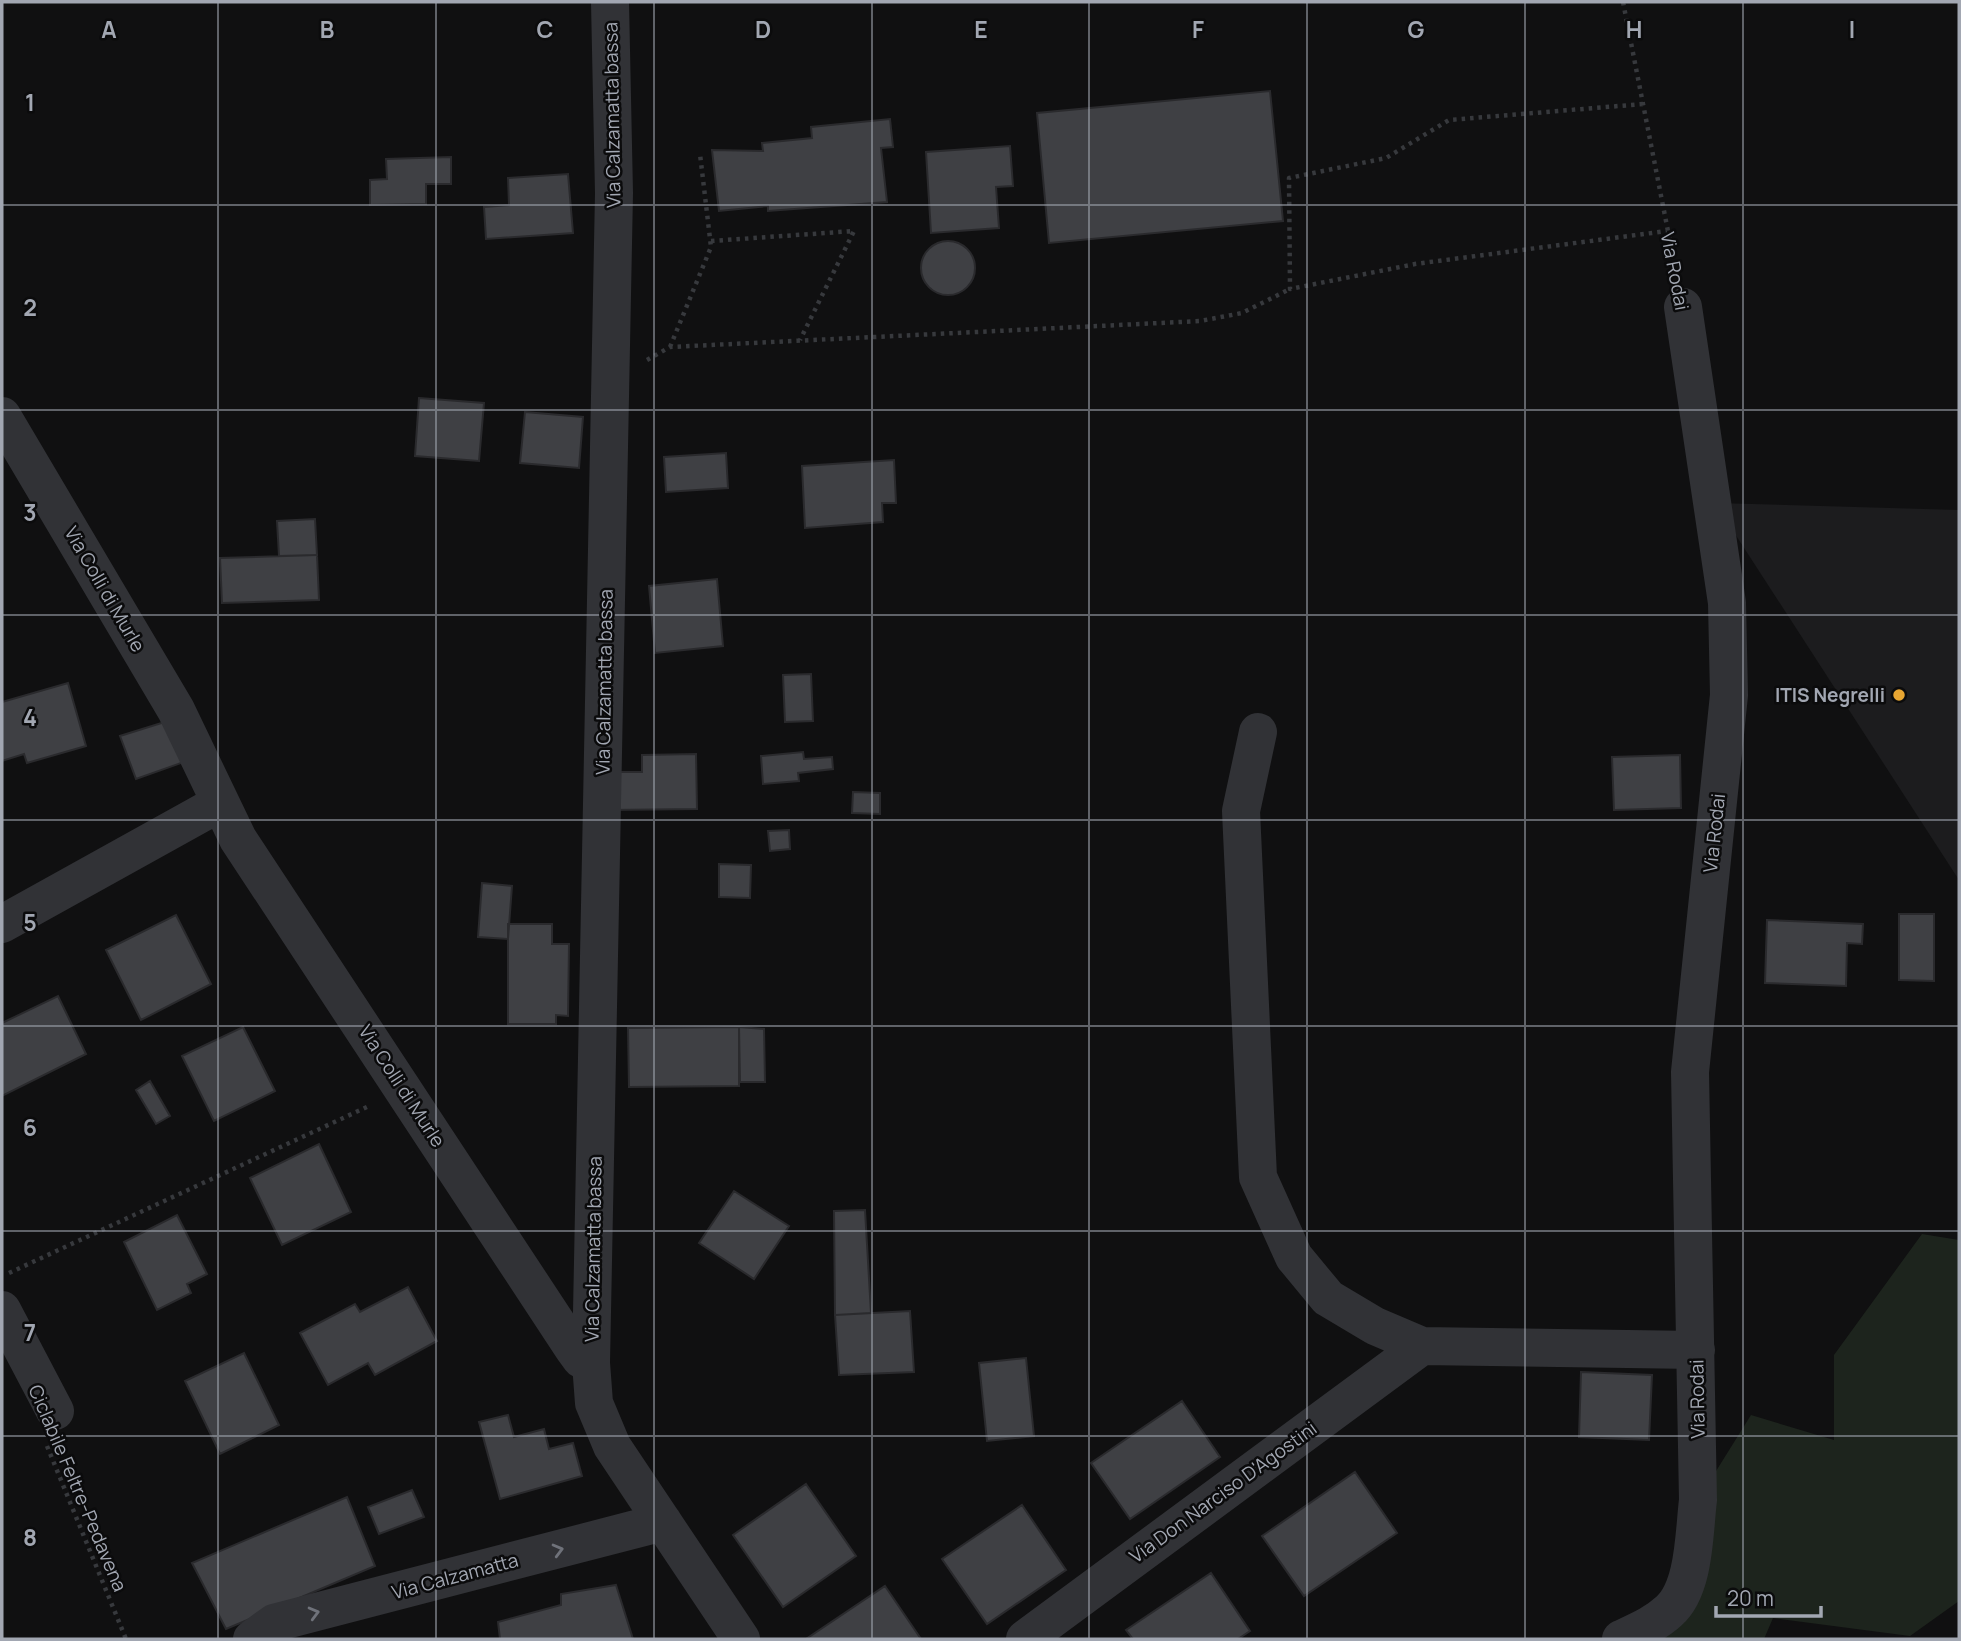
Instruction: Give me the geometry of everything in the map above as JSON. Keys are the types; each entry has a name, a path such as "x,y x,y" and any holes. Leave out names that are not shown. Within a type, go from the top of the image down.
{"street":[{"name":"Via Calzamatta bassa","path":"591,1363 614,193 610,2"},
{"name":"Via Rodai","path":"1622,1639 1646,1628 1672,1609 1691,1563 1698,1500 1690,1072 1729,695 1727,603 1683,307"},
{"name":"Via Colli di Murle","path":"2,416 176,710 237,839 573,1348 581,1359 591,1363"},
{"path":"1258,732 1241,811 1258,1177 1294,1256 1328,1298 1376,1325 1422,1346 1696,1350"},
{"path":"2,924 220,803"},
{"path":"2,1310 51,1428"},
{"name":"Via Don Narciso D'Agostini","path":"1025,1639 1422,1346"},
{"path":"591,1363 594,1403 612,1446 741,1639"},
{"name":"Via Calzamatta","path":"252,1639 274,1623 663,1522"}],"path":[{"name":"Via Rodai","path":"1623,2 1683,307"},
{"path":"1290,289 1289,178 1386,158 1449,120 1643,104"},
{"path":"670,347 711,247 700,154"},
{"path":"711,241 854,231 800,340"},
{"path":"610,380 670,347 1199,321 1242,313 1290,289 1415,264 1667,231"},
{"path":"2,1277 405,1090"},
{"name":"Ciclabile Feltre-Pedavena","path":"51,1428 126,1639"}],"shaded area":[{"name":"ITIS Negrelli","path":"1715,503 1959,510 1959,880"},
{"path":"1922,1234 1959,1240 1959,1601 1910,1636 1773,1618 1764,1639 1664,1639 1698,1500 1751,1415 1834,1440 1834,1355"}],"building":[{"path":"1270,91 1283,221 1049,243 1037,113"},
{"path":"890,119 893,147 881,148 887,202 768,211 768,206 719,211 712,150 763,151 762,143 812,138 811,127"},
{"path":"1010,146 1013,186 996,187 999,228 931,233 926,152"},
{"path":"451,157 451,184 426,184 426,204 370,205 370,180 387,179 386,159"},
{"path":"568,174 573,233 486,239 484,207 509,205 508,178"},
{"path":"948,241 967,249 975,268 967,287 948,295 929,287 921,268 929,249"},
{"path":"419,398 484,403 479,461 415,456"},
{"path":"525,412 583,417 579,468 520,463"},
{"path":"726,453 728,488 666,492 664,457"},
{"path":"894,460 896,503 882,503 883,522 805,528 802,466"},
{"path":"315,519 317,555 279,556 277,521"},
{"path":"317,555 319,600 222,603 220,558"},
{"path":"717,579 723,646 655,653 649,586"},
{"path":"811,674 813,721 785,722 783,675"},
{"path":"68,683 86,746 27,763 24,754 2,761 2,702"},
{"path":"171,720 184,762 136,779 120,736"},
{"path":"803,752 804,759 832,757 833,769 798,773 799,781 763,784 761,756"},
{"path":"696,754 697,809 609,810 609,772 642,772 642,755"},
{"path":"1680,755 1681,808 1614,810 1612,757"},
{"path":"853,792 880,793 880,814 852,813"},
{"path":"789,830 790,849 770,851 768,831"},
{"path":"719,864 751,865 750,898 719,897"},
{"path":"482,883 512,886 508,939 478,937"},
{"path":"1899,914 1934,914 1934,981 1899,980"},
{"path":"176,915 211,984 141,1020 106,950"},
{"path":"1767,920 1863,924 1862,944 1847,943 1846,986 1765,983"},
{"path":"508,924 552,924 552,944 569,944 568,1016 556,1015 556,1024 508,1024"},
{"path":"58,996 86,1054 2,1096 2,1023"},
{"path":"243,1027 275,1091 214,1121 182,1056"},
{"path":"739,1027 764,1029 765,1082 740,1082"},
{"path":"739,1027 739,1086 629,1087 628,1028"},
{"path":"150,1081 170,1116 156,1124 136,1090"},
{"path":"319,1144 351,1212 282,1245 250,1178"},
{"path":"734,1191 789,1226 754,1279 699,1243"},
{"path":"865,1210 871,1313 835,1315 834,1211"},
{"path":"177,1215 207,1274 187,1284 191,1293 157,1310 124,1242"},
{"path":"408,1287 437,1341 375,1375 368,1363 328,1385 300,1333 355,1304 360,1312"},
{"path":"910,1311 914,1372 839,1375 835,1315"},
{"path":"244,1353 279,1425 220,1454 185,1381"},
{"path":"1026,1358 1034,1436 987,1441 979,1363"},
{"path":"1581,1372 1652,1375 1649,1440 1579,1437"},
{"path":"1182,1401 1220,1457 1130,1519 1091,1463"},
{"path":"508,1415 514,1437 544,1429 549,1449 573,1443 582,1476 500,1499 479,1422"},
{"path":"1355,1472 1397,1533 1304,1596 1262,1536"},
{"path":"806,1484 856,1556 783,1607 733,1535"},
{"path":"412,1490 424,1517 379,1534 368,1507"},
{"path":"347,1497 375,1566 226,1629 192,1563"},
{"path":"1022,1505 1066,1570 987,1624 942,1559"},
{"path":"1211,1573 1250,1631 1238,1639 1133,1639 1126,1630"},
{"path":"616,1585 633,1639 500,1639 498,1622 561,1605 561,1594"},
{"path":"885,1586 921,1639 806,1639"}],"place":[{"name":"ITIS Negrelli","path":"1899,695"}]}
